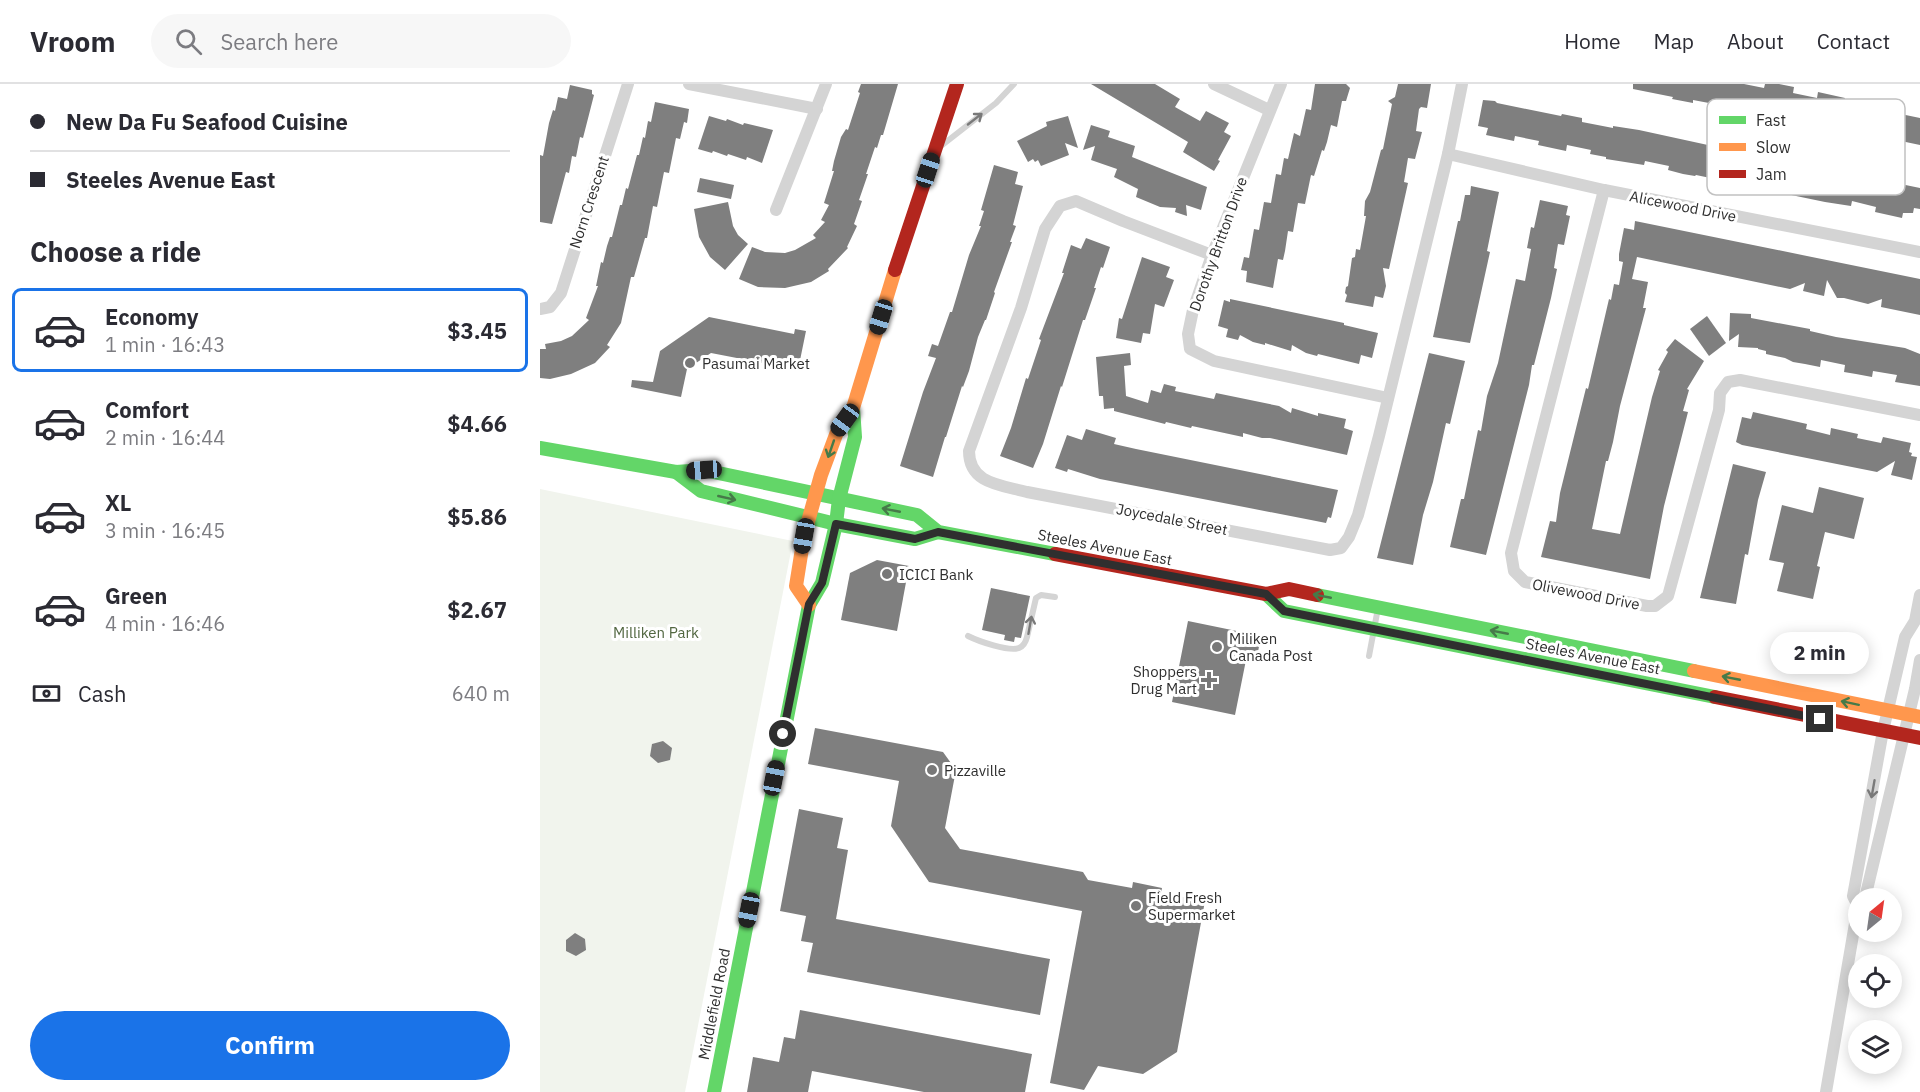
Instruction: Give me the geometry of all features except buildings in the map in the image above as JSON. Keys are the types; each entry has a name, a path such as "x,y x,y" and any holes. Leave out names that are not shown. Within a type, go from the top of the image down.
{"main road":[{"name":"Middlefield Road","path":"809,604 796,586 808,517 837,432 854,408 909,225 957,84"},
{"name":"Middlefield Road","path":"714,1092 809,604 822,583 855,436 854,408"},
{"name":"Steeles Avenue East","path":"540,448 676,472 704,470 917,515 938,532"},
{"name":"Steeles Avenue East","path":"676,472 701,491 836,524 915,539 938,532 1266,594 1289,589 1914,716"},
{"name":"Steeles Avenue East","path":"1266,594 1284,611 1920,738"}],"street":[{"name":"Norn Crescent","path":"540,309 550,307 561,293 628,84"},
{"path":"689,84 817,109"},
{"path":"776,210 826,84"},
{"path":"1214,84 1269,110"},
{"name":"Dorothy Britton Drive","path":"1281,84 1212,255 1193,310 1188,334 1190,349 1214,361 1388,398"},
{"name":"Joycedale Street","path":"1212,255 1076,201 1060,206 1045,229 1021,308 969,451 969,462 978,476 1027,492 1330,550 1341,548 1353,526 1388,398 1448,154 1462,84"},
{"name":"Alicewood Drive","path":"1448,154 1604,190 1920,252"},
{"name":"Olivewood Drive","path":"1604,190 1511,553 1514,571 1525,582 1647,606 1655,606 1668,596 1719,410 1720,393 1728,382 1740,380 1920,415"},
{"path":"1854,888 1883,731 1905,637 1915,621 1920,595"},
{"path":"1915,621 1920,635"},
{"path":"1864,888 1903,735 1914,716 1915,689 1920,660"},
{"path":"1826,1092 1853,942"}],"lane":[{"path":"934,151 996,103 1014,84"},
{"path":"968,636 1011,649 1020,648 1028,637 1036,598 1041,595 1055,597"},
{"path":"1369,656 1378,607"}],"green space":[{"name":"Milliken Park","path":"540,489 793,541 685,1092 540,1092"}],"traffic: fast":[{"path":"714,1092 809,605 822,583 836,524 839,499 855,437 853,408"},
{"path":"540,448 676,472 704,470 917,515 938,532 1055,554"},
{"path":"676,472 701,491 836,524 915,539 938,532"},
{"path":"1266,594 1284,611 1715,697"},
{"path":"1317,595 1694,671"}],"traffic: slow":[{"path":"809,605 796,586 804,536 821,475 837,432 853,408 895,270"},
{"path":"1694,671 1920,717"}],"traffic: jam":[{"path":"895,270 957,84"},
{"path":"1055,554 1266,594 1289,589 1317,595"},
{"path":"1715,697 1920,738"}],"place":[{"name":"Pasumai Market","path":"690,363"},
{"name":"ICICI Bank","path":"887,574"},
{"name":"Miliken Canada Post","path":"1217,647"},
{"name":"Shoppers Drug Mart","path":"1209,680"},
{"name":"Pizzaville","path":"932,770"},
{"name":"Field Fresh Supermarket","path":"1136,906"}],"route":[{"path":"783,734 809,604 822,583 836,524 915,539 938,532 1266,594 1284,611 1820,719"}]}
